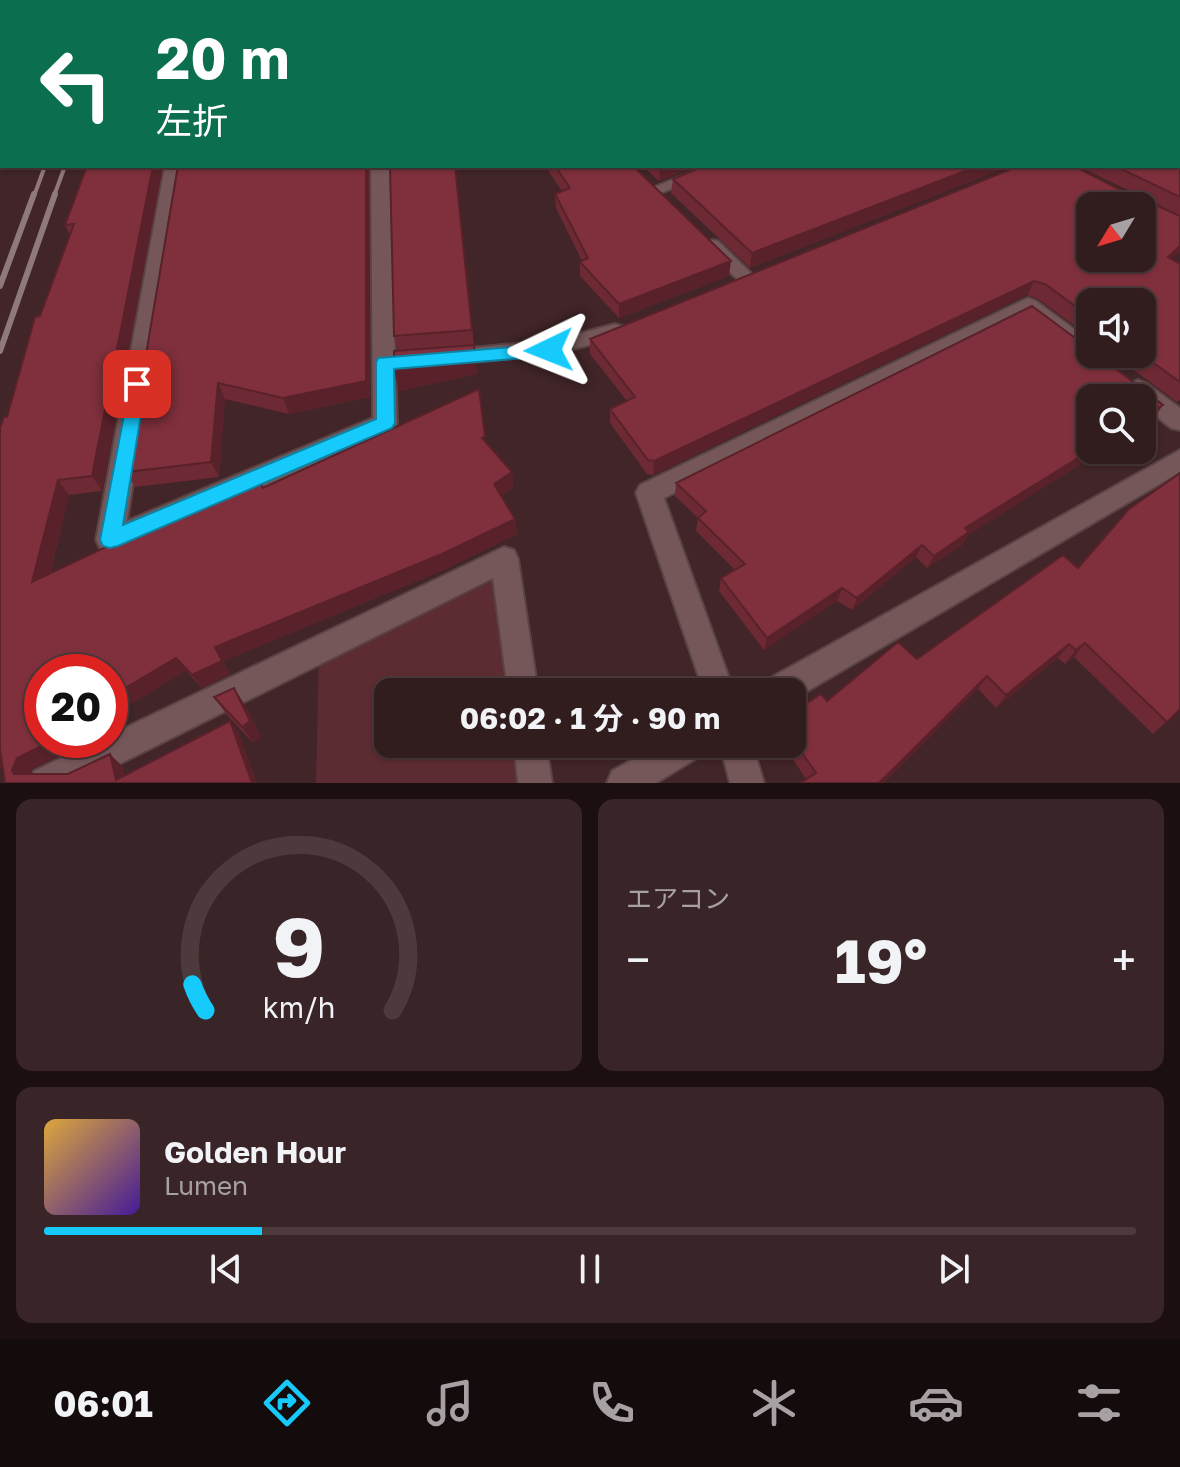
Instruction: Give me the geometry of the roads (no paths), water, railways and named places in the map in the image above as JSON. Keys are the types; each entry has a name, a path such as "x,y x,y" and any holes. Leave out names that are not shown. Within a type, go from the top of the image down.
{"street":[{"path":"174,168 110,540 385,423 392,362 380,168"},
{"path":"714,678 649,493 1028,306 1076,343"},
{"path":"1109,368 1180,421"},
{"path":"800,678 1180,460"},
{"path":"46,783 504,559 521,678"},
{"path":"532,758 535,783"},
{"path":"624,783 667,758"},
{"path":"740,758 747,783"}],"lane":[{"path":"638,174 660,195 717,168"},
{"path":"700,234 746,278"},
{"path":"428,359 549,350 586,342 630,325"}],"railway":[{"path":"34,196 44,168"},
{"path":"54,196 64,168"},
{"path":"0,286 34,194"},
{"path":"0,351 55,194"}]}
